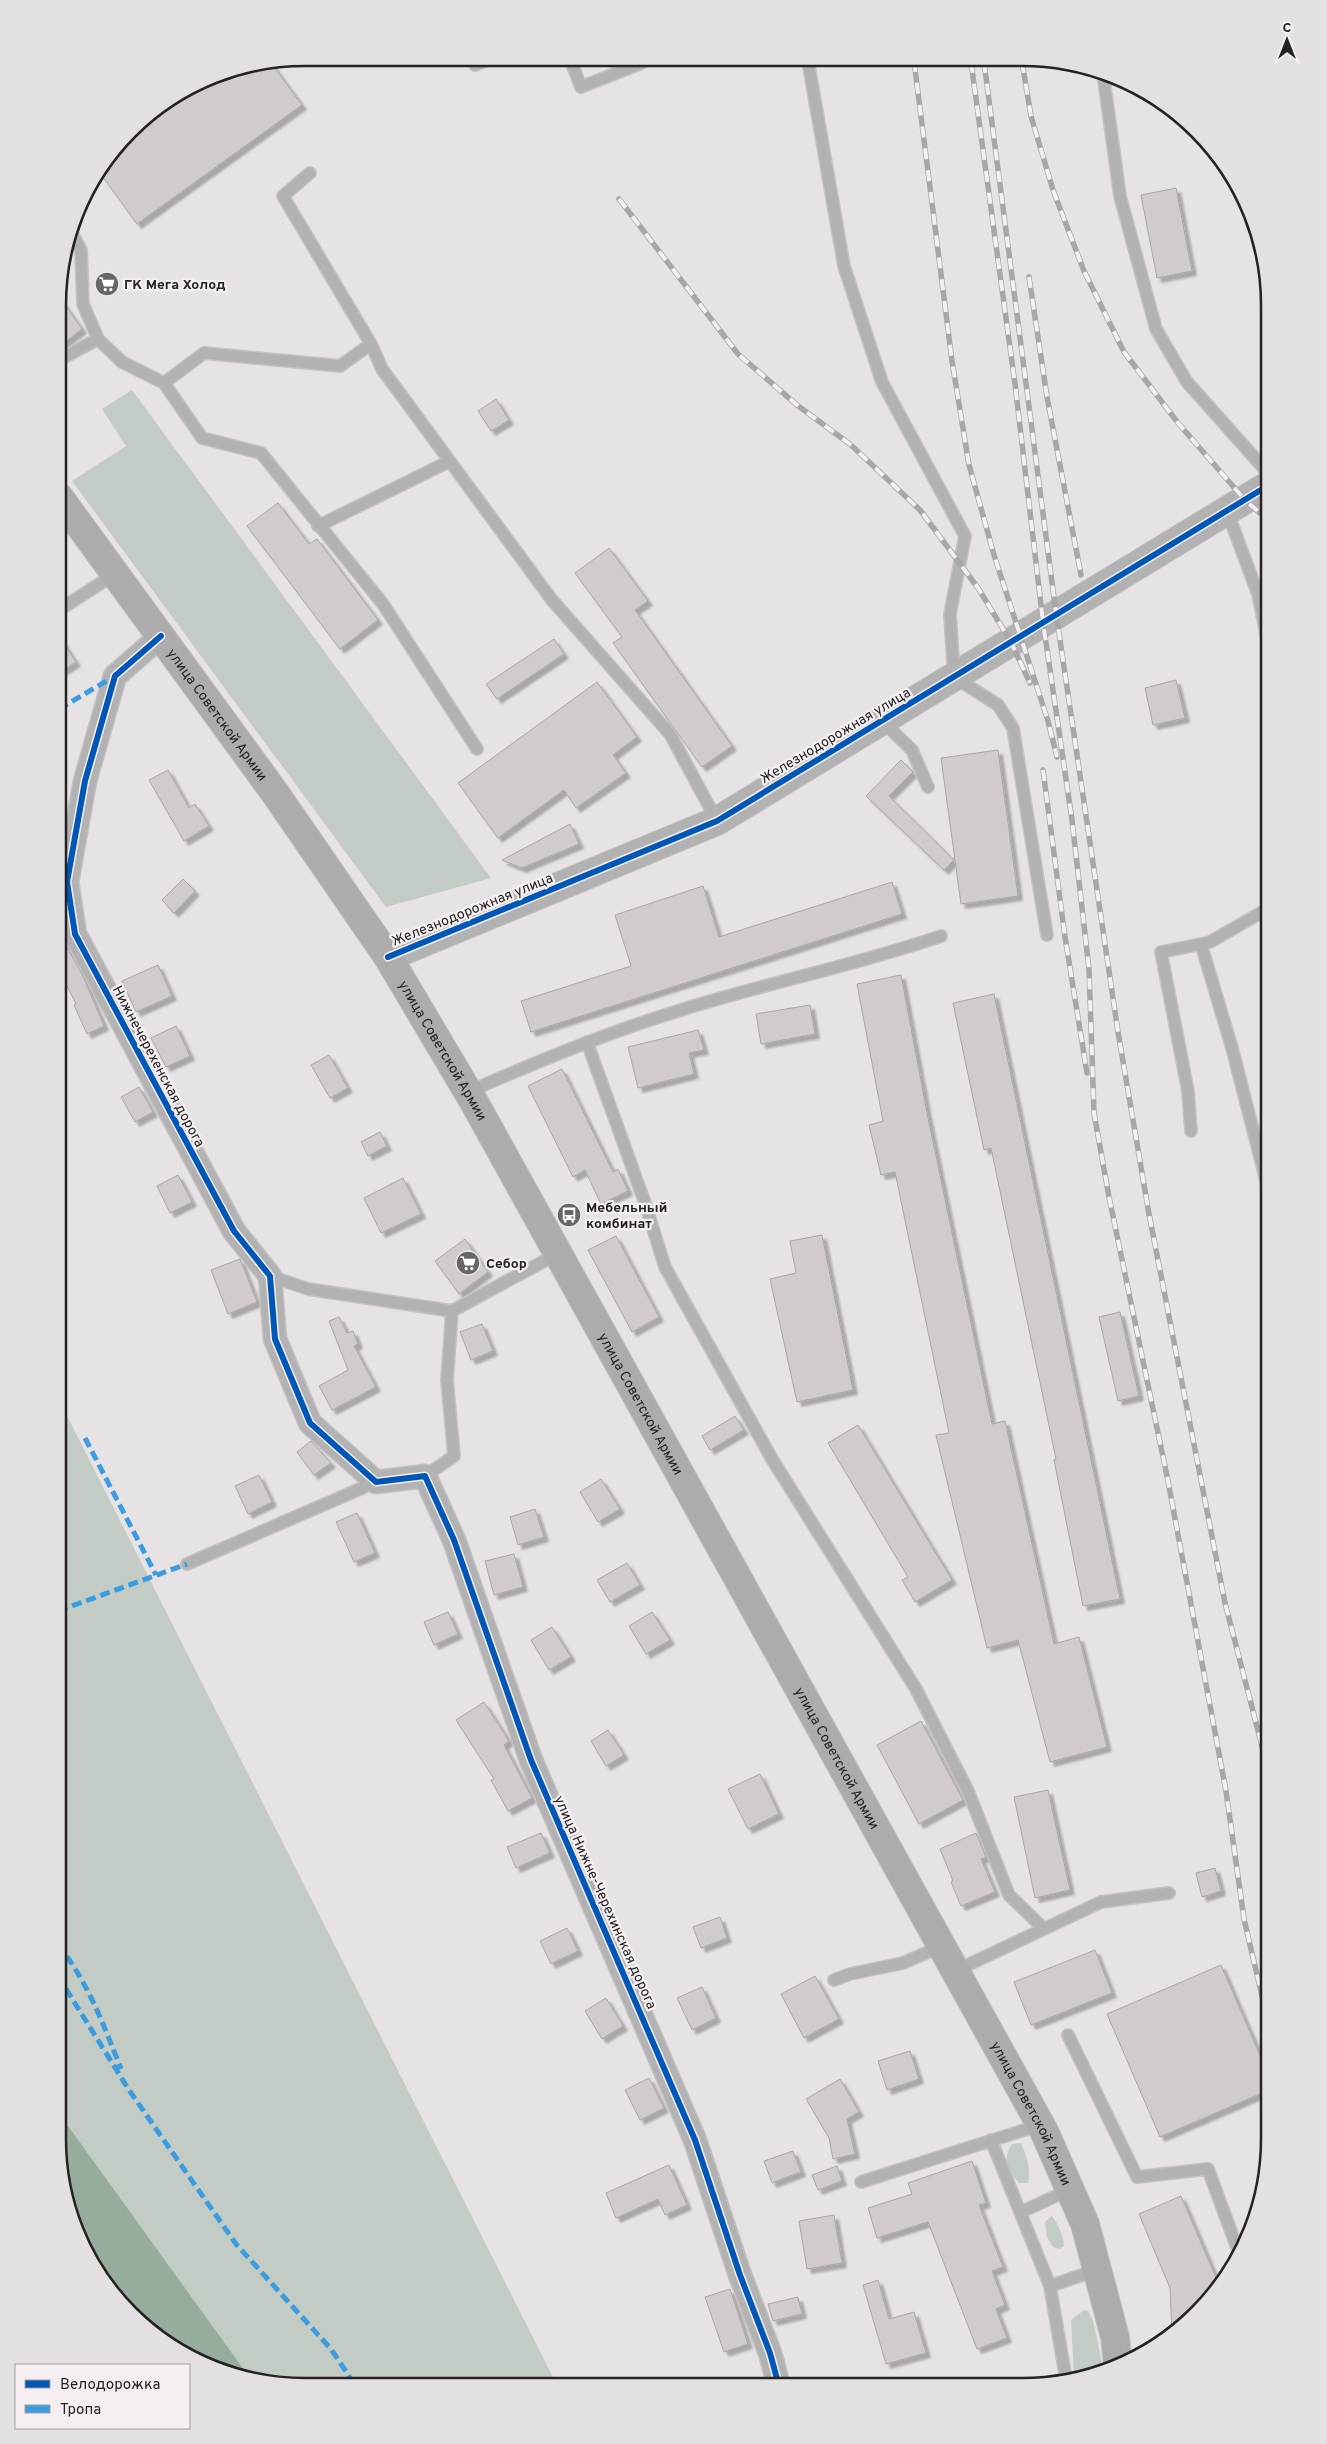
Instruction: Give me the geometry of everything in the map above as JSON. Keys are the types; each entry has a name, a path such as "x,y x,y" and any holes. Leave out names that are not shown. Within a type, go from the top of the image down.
{"main road":[{"name":"улица Советской Армии","path":"66,507 275,792 388,957 468,1092 559,1253 1040,2125 1085,2224 1115,2337 1117,2358"}],"street":[{"name":"Железнодорожная улица","path":"388,957 717,821 1261,490"},
{"name":"Нижнечерехенская дорога","path":"161,636 115,676 87,771 67,882 75,934 234,1231 270,1276"},
{"path":"270,1276 275,1339 310,1422 376,1482 425,1476"},
{"name":"улица Нижне-Черехинская дорога","path":"425,1476 454,1540 530,1760 695,2140 740,2275 770,2353 776,2378"}],"lane":[{"path":"573,66 581,87 634,66"},
{"path":"809,66 844,266 879,373 966,536 950,614 954,677 998,705 1013,728 1047,935"},
{"path":"1104,81 1120,196 1156,329 1187,382 1261,464"},
{"path":"310,173 282,196 371,344 382,369 448,462 552,600 670,734 717,821"},
{"path":"75,239 81,250 83,304 98,339 122,362 164,382 202,438 261,453 318,526 383,604 477,749"},
{"path":"66,357 98,339"},
{"path":"164,382 204,353 340,366 371,344"},
{"path":"318,526 448,462"},
{"path":"1227,511 1258,594 1261,609"},
{"path":"66,606 115,574"},
{"path":"882,720 912,750 928,786"},
{"path":"1191,1131 1188,1092 1161,952 1210,942 1261,913"},
{"path":"468,1092 587,1042 681,1010 904,949 941,936"},
{"path":"1201,944 1232,1048 1261,1161"},
{"path":"587,1042 645,1203 665,1267 772,1459 916,1689 968,1791 1009,1895 1044,1929"},
{"path":"270,1276 308,1289 452,1311 559,1253"},
{"path":"425,1476 454,1456 447,1380 452,1311"},
{"path":"187,1564 376,1482"},
{"path":"955,1971 1101,1902 1169,1894"},
{"path":"834,1980 850,1974 904,1963 942,1946"},
{"path":"1068,2035 1137,2176 1208,2169 1236,2245"},
{"path":"861,2182 1040,2125"},
{"path":"991,2140 1050,2286 1065,2374"},
{"path":"1021,2212 1070,2190"},
{"path":"1050,2286 1097,2270"}],"shaded area":[{"path":"132,390 491,878 386,907 72,481 126,446 102,409"},
{"path":"66,1414 553,2378 305,2378 274,2376 244,2370 66,2123"},
{"path":"66,2123 244,2370 214,2360 172,2337 136,2308 107,2272 84,2230 74,2201 68,2170"},
{"path":"1021,2143 1028,2163 1028,2183 1019,2183 1011,2174 1007,2164 1007,2155 1012,2144"},
{"path":"1052,2216 1063,2238 1064,2246 1060,2249 1053,2247 1047,2237 1045,2222"},
{"path":"1084,2310 1088,2311 1093,2321 1102,2364 1074,2372 1071,2320"}],"building":[{"path":"275,68 302,105 137,224 103,178 136,136 172,107 199,91 243,74"},
{"path":"1176,188 1192,271 1157,278 1141,195"},
{"path":"66,306 82,329 66,341"},
{"path":"496,399 509,420 491,431 478,411"},
{"path":"278,503 309,544 317,539 378,620 340,649 247,526"},
{"path":"609,548 648,601 635,610 732,746 702,767 613,643 622,637 575,573"},
{"path":"554,639 564,654 497,699 486,684"},
{"path":"66,647 76,662 66,668"},
{"path":"1176,680 1185,718 1153,725 1145,688"},
{"path":"597,682 637,737 613,755 626,773 576,808 564,790 498,838 458,783"},
{"path":"998,750 1018,896 961,904 941,758"},
{"path":"901,760 913,772 889,796 954,860 944,870 866,796"},
{"path":"168,770 189,808 195,804 209,826 184,841 149,780"},
{"path":"570,824 579,844 522,868 502,860"},
{"path":"183,879 195,891 174,913 162,900"},
{"path":"892,882 902,914 531,1032 521,1001 631,966 615,915 703,886 719,937"},
{"path":"66,945 82,974 104,1026 87,1034 74,1005 76,1004 66,984"},
{"path":"158,965 172,996 136,1012 122,981"},
{"path":"901,975 927,1113 992,1424 1005,1421 1054,1644 1079,1637 1107,1747 1050,1762 1018,1640 987,1648 936,1435 949,1433 895,1172 881,1175 869,1125 883,1121 857,984"},
{"path":"994,994 1120,1599 1083,1606 1054,1460 1056,1459 991,1148 984,1150 953,1003"},
{"path":"810,1005 815,1034 761,1044 756,1014"},
{"path":"176,1026 190,1056 166,1067 151,1038"},
{"path":"698,1030 704,1050 689,1053 694,1074 638,1088 628,1047"},
{"path":"329,1055 348,1088 330,1098 311,1065"},
{"path":"562,1069 613,1172 618,1169 628,1191 601,1204 585,1170 573,1177 528,1086"},
{"path":"139,1087 153,1112 135,1122 121,1097"},
{"path":"380,1132 387,1146 368,1156 361,1142"},
{"path":"178,1175 192,1202 170,1213 157,1186"},
{"path":"403,1178 421,1214 381,1233 364,1198"},
{"path":"822,1235 853,1390 797,1402 770,1279 796,1273 790,1241"},
{"path":"616,1236 659,1317 632,1332 588,1250"},
{"path":"465,1239 488,1272 459,1294 435,1261"},
{"path":"240,1259 257,1302 228,1314 211,1270"},
{"path":"1120,1312 1139,1396 1118,1401 1099,1317"},
{"path":"339,1317 347,1333 353,1331 358,1344 354,1346 376,1387 332,1410 319,1386 348,1370 329,1321"},
{"path":"482,1324 493,1351 471,1360 460,1332"},
{"path":"735,1416 744,1430 710,1450 702,1436"},
{"path":"858,1425 952,1580 915,1602 902,1580 908,1577 828,1443"},
{"path":"311,1441 331,1463 314,1475 297,1452"},
{"path":"259,1475 272,1502 248,1514 235,1486"},
{"path":"601,1479 620,1509 598,1522 580,1492"},
{"path":"535,1509 544,1537 518,1545 510,1517"},
{"path":"357,1513 375,1553 354,1562 336,1522"},
{"path":"514,1554 523,1587 494,1595 485,1561"},
{"path":"627,1563 640,1585 610,1602 597,1580"},
{"path":"448,1612 458,1634 434,1645 424,1622"},
{"path":"652,1612 670,1640 646,1654 629,1626"},
{"path":"552,1627 571,1657 549,1670 531,1640"},
{"path":"484,1702 509,1741 504,1745 532,1798 508,1811 491,1780 494,1779 456,1720"},
{"path":"921,1721 963,1800 919,1824 877,1745"},
{"path":"608,1730 624,1755 606,1766 591,1741"},
{"path":"760,1774 779,1814 748,1829 728,1789"},
{"path":"1048,1790 1070,1890 1035,1898 1014,1797"},
{"path":"541,1833 550,1853 516,1868 507,1847"},
{"path":"976,1833 986,1857 981,1859 995,1892 961,1906 940,1849"},
{"path":"1215,1868 1221,1891 1202,1897 1196,1873"},
{"path":"720,1917 727,1938 701,1948 693,1927"},
{"path":"567,1928 578,1951 551,1964 540,1941"},
{"path":"1095,1950 1112,1993 1031,2025 1014,1982"},
{"path":"1221,1965 1261,2058 1261,2093 1160,2137 1107,2014"},
{"path":"815,1976 839,2019 804,2038 781,1994"},
{"path":"702,1987 716,2018 692,2030 677,1998"},
{"path":"606,1998 623,2026 602,2039 585,2011"},
{"path":"910,2051 919,2079 887,2090 878,2061"},
{"path":"649,2078 664,2108 640,2120 625,2090"},
{"path":"840,2079 859,2112 847,2119 855,2154 833,2159 829,2138 806,2099"},
{"path":"793,2151 801,2172 772,2183 764,2161"},
{"path":"972,2161 986,2203 979,2205 1003,2267 992,2271 1005,2305 996,2309 1007,2338 977,2349 928,2222 877,2238 868,2208 912,2194 908,2183"},
{"path":"669,2165 687,2205 665,2215 658,2199 616,2218 606,2193"},
{"path":"837,2166 842,2181 818,2190 812,2175"},
{"path":"1181,2196 1216,2277 1191,2308 1172,2324 1170,2288 1139,2214"},
{"path":"834,2215 842,2263 807,2269 799,2221"},
{"path":"878,2280 889,2319 914,2312 926,2353 886,2364 863,2285"},
{"path":"730,2289 748,2344 724,2352 705,2297"},
{"path":"798,2297 802,2314 773,2321 768,2304"}],"railway":[{"path":"915,66 952,361 969,465 994,555 1048,721 1057,757"},
{"path":"972,66 1015,384 1043,622 1072,820 1089,969 1094,1113 1109,1197 1168,1481 1226,1791 1244,1919 1261,1992"},
{"path":"985,66 1056,613 1118,1032 1149,1214 1225,1603 1261,1742"},
{"path":"1023,66 1031,116 1053,190 1084,271 1124,352 1178,423 1245,500 1261,514"},
{"path":"619,199 738,354 797,405 851,445 920,510 978,588 1011,642 1030,683"},
{"path":"1029,277 1047,397 1081,575"},
{"path":"1043,770 1065,937 1087,1073"}],"marked path":[{"path":"66,705 115,676"},
{"path":"85,1438 156,1575"},
{"path":"66,1608 187,1564"},
{"path":"66,1955 78,1974 101,2020 121,2069"},
{"path":"66,1989 129,2090 236,2244 331,2349 350,2378"}],"cycle path":[{"path":"388,957 717,821 1261,490"},
{"path":"161,636 115,676 85,781 67,882 75,934 234,1231 270,1276 275,1339 310,1423 376,1482 425,1476 454,1540 531,1760 695,2140 740,2275 770,2353 777,2378"}],"place":[{"name":"ГК Мега Холод","path":"107,284"},
{"name":"Мебельный комбинат","path":"569,1215"},
{"name":"Себор","path":"468,1263"}]}
